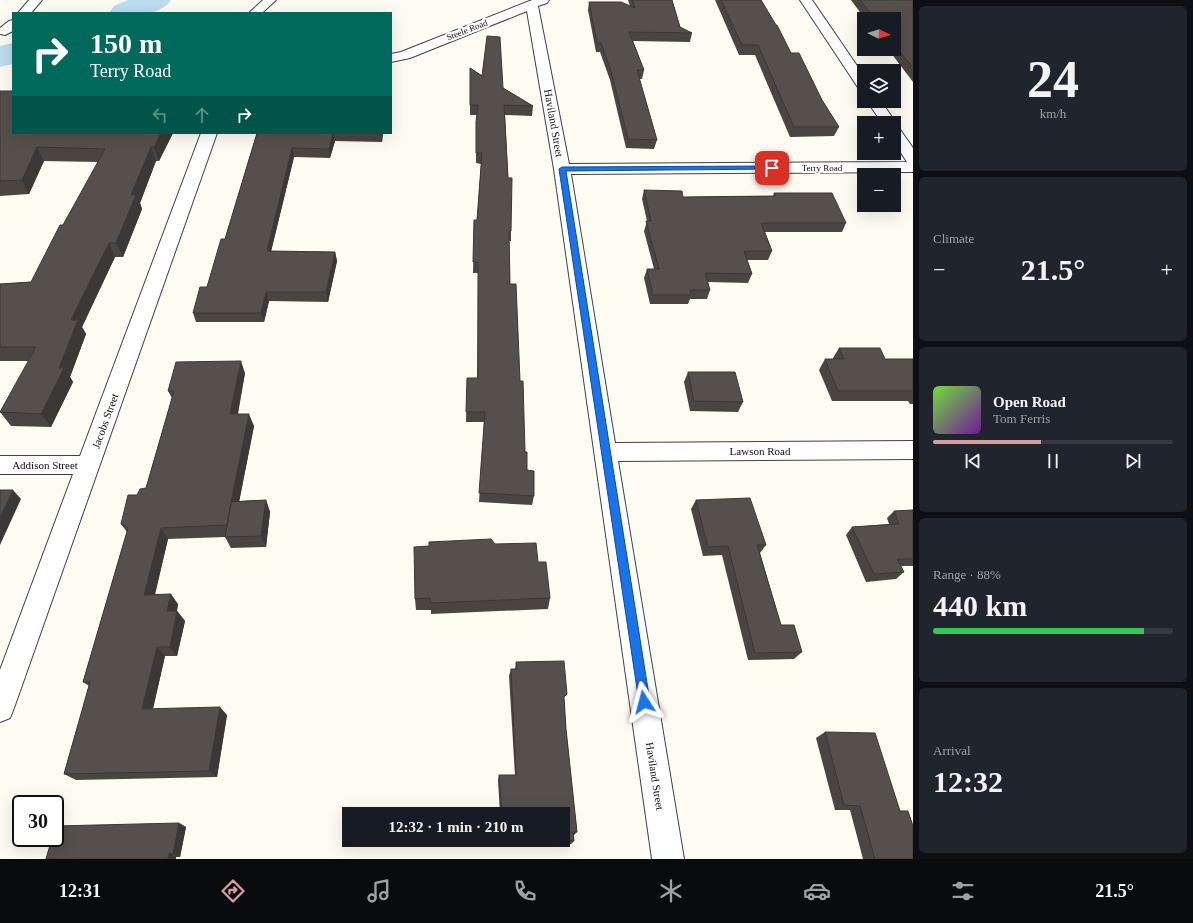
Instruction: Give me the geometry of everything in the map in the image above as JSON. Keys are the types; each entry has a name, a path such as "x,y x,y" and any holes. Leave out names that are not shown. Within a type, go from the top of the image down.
{"street":[{"path":"25,12 36,0"},
{"path":"256,12 270,0"},
{"path":"806,0 857,76"},
{"name":"Steele Road","path":"392,58 405,55 538,2"},
{"name":"Haviland Street","path":"538,2 562,169 668,859"},
{"name":"Jacobs Street","path":"0,708 209,134"},
{"path":"901,141 913,159"},
{"name":"Terry Road","path":"562,169 913,167"},
{"name":"Lawson Road","path":"606,452 913,450"},
{"name":"Addison Street","path":"0,465 89,465"}],"building":[{"path":"632,0 672,0 680,27 692,33 629,32 644,70 637,70 657,140 628,139 611,71 601,43 597,43 589,2 621,2 635,8"},
{"path":"721,0 761,0 777,25 791,53 799,53 822,100 839,127 794,127 758,45 742,45"},
{"path":"860,0 913,0 913,68 901,53 901,12 869,12"},
{"path":"487,36 500,37 503,88 533,106 504,105 508,178 512,178 511,231 509,231 510,284 516,284 520,381 523,381 525,452 527,452 527,470 534,471 534,496 479,493 485,412 466,412 467,378 478,378 478,262 473,262 474,220 477,220 482,153 476,153 476,122 478,105 470,105 470,68 482,76"},
{"path":"0,91 12,91 12,134 160,134 154,147 151,147 131,195 136,195 116,243 109,243 71,320 78,320 59,368 64,368 41,414 0,412 36,347 0,347 0,284 31,282 60,225 63,225 105,149 37,147 22,180 0,181"},
{"path":"257,134 333,134 329,149 292,148 267,251 335,252 326,292 266,292 261,313 193,313 200,287 207,287 221,239 225,239"},
{"path":"644,190 682,191 683,197 775,196 774,193 832,193 846,223 761,223 772,251 744,251 752,274 705,273 710,290 690,290 691,295 653,295 647,269 659,269 646,221 651,221"},
{"path":"839,348 880,348 885,359 913,359 913,391 838,391 825,359 844,359"},
{"path":"241,361 230,414 249,414 231,502 266,500 261,536 225,537 231,503 227,525 161,528 144,595 171,594 167,611 177,611 170,647 157,647 142,709 220,707 209,771 64,774 90,682 83,682 128,528 121,524 128,495 137,495 140,489 146,488 174,391 168,391 176,362"},
{"path":"688,372 735,372 743,402 694,401"},
{"path":"0,490 13,490 0,517"},
{"path":"750,498 766,545 757,545 781,625 794,625 802,652 755,653 728,546 708,547 696,500"},
{"path":"913,510 913,559 897,559 904,572 874,574 852,527 899,524 894,511"},
{"path":"491,539 495,544 536,543 538,562 546,562 550,598 431,603 430,598 415,599 414,547 429,546 429,542"},
{"path":"564,661 567,694 564,697 566,729 577,832 573,832 574,841 570,841 570,807 501,807 499,775 516,775 511,669 517,669 516,662"},
{"path":"825,732 875,733 900,811 908,811 913,826 913,859 875,859 860,806 844,805"},
{"path":"179,823 173,854 169,853 168,859 46,859 49,847 64,847 64,826"}],"waterway":[{"path":"127,12 155,0"},
{"path":"0,57 12,53"}],"route":[{"path":"644,702 562,169 772,168"}]}
